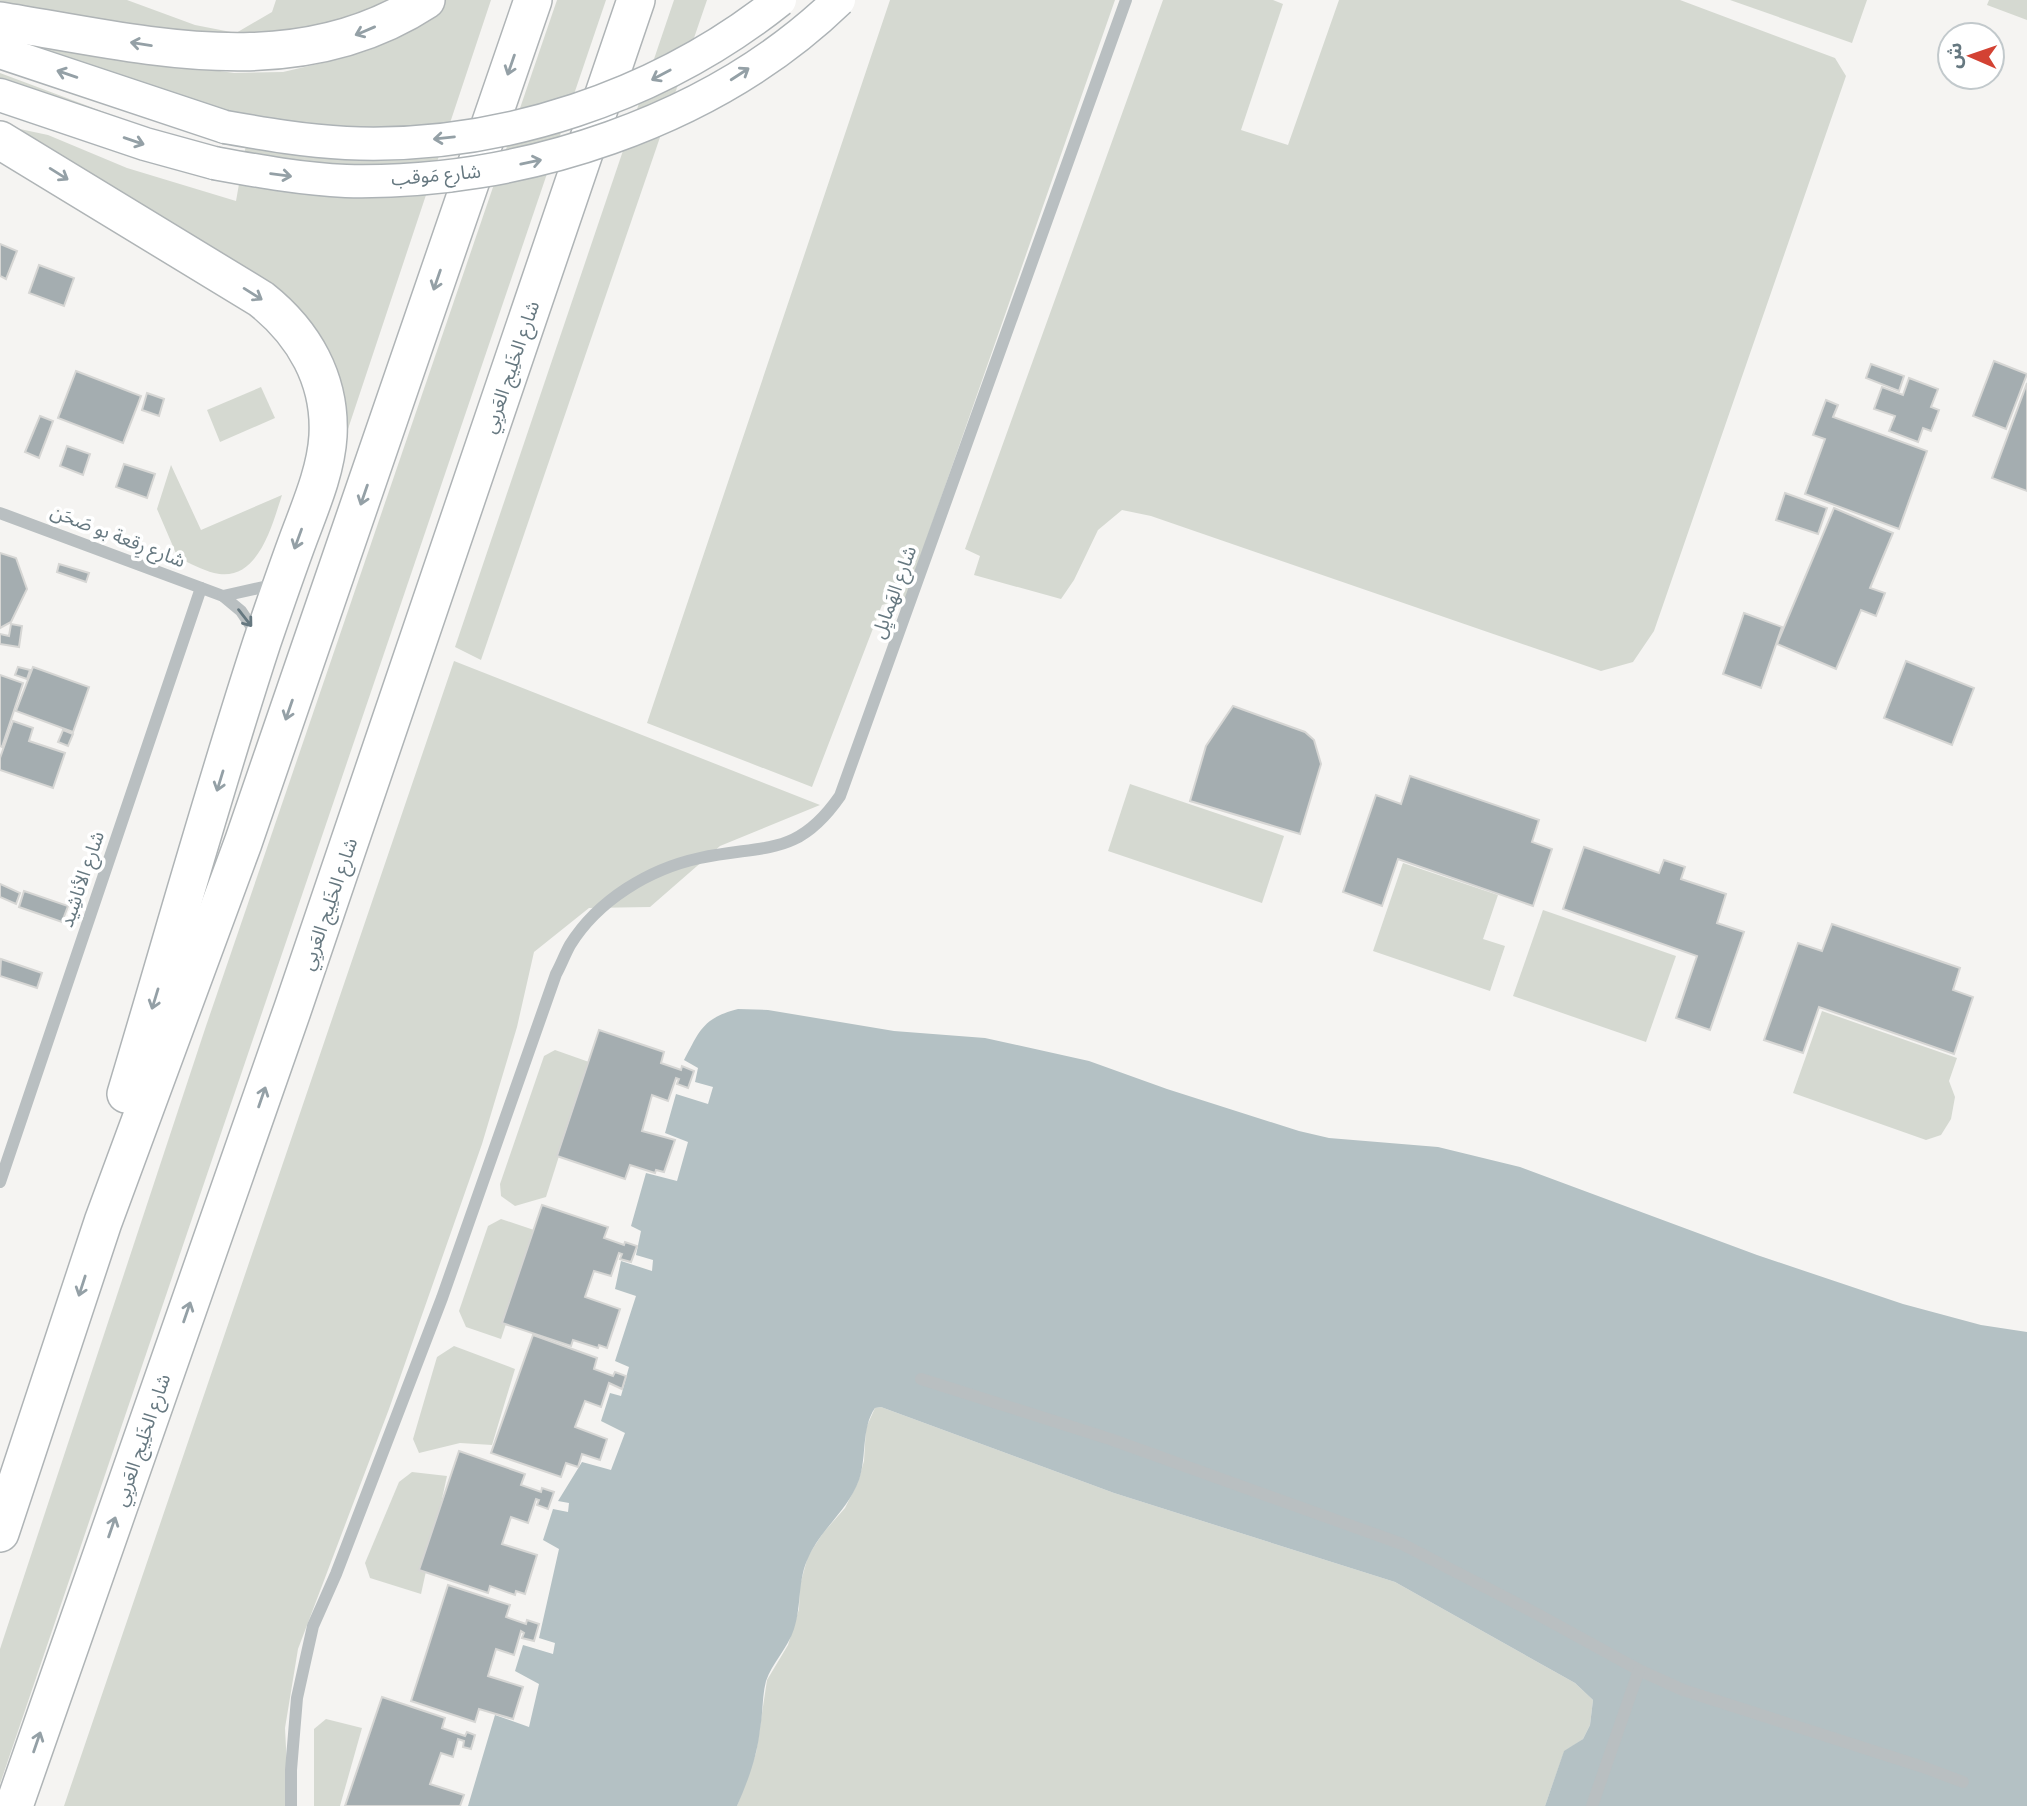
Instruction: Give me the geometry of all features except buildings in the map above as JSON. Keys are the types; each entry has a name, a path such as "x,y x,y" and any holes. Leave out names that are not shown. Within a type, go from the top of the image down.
{"highway":[{"path":"0,21 172,48 250,53 303,48 350,37 400,17 426,0"},
{"path":"0,1533 103,1222 243,843 533,0"},
{"name":"شارع الخَلِيج العَربِي","path":"14,1806 298,995 636,0"},
{"path":"0,140 261,299 279,313 313,358 327,409 328,437 318,483 261,645 104,1167 99,1186 103,1222"}],"main road":[{"name":"شارع مَوقب","path":"0,52 225,127 286,138 348,143 385,142 471,135 532,123 592,105 649,82 704,53 757,19 780,0"},
{"name":"شارع مَوقب","path":"0,95 145,144 214,163 279,175 358,181 411,180 464,174 542,160 666,115 713,91 780,48 839,0"}],"street":[{"name":"شارع الهَمايِل","path":"292,1806 291,1770 297,1698 313,1626 341,1561 442,1298 556,974 570,945 605,905 650,875 701,858 784,844 816,825 840,796 1126,0"},
{"name":"شارع رِقعة بو صَحَن","path":"0,513 223,596 241,611 261,645"},
{"path":"223,596 282,582"},
{"name":"شارع الأناشِيد","path":"0,1182 201,588"},
{"path":"921,1379 1110,1439 1402,1544 1639,1670 1683,1690 1923,1767 1963,1783"},
{"path":"1592,1806 1639,1670"}],"shaded area":[{"path":"0,0 127,0 195,25 236,33 272,12 276,0 393,0 334,30 248,50 0,11"},
{"path":"443,0 491,0 345,438 324,354 1,125 48,135 127,168 236,201 250,122 168,102 28,44 234,73 283,72 339,59 403,28"},
{"path":"557,0 606,0 0,1784 0,1649 205,1029"},
{"path":"674,0 707,0 481,660 455,647"},
{"path":"890,0 1115,0 906,598 882,605 812,787 647,723"},
{"path":"1163,0 1273,0 1283,4 1241,130 1288,145 1339,0 1680,0 1835,58 1846,76 1654,631 1633,662 1601,671 1151,516 1122,510 1098,530 1074,580 1061,599 974,575 980,556 965,549"},
{"path":"1730,0 1867,0 1852,43"},
{"path":"1989,0 2027,0 2027,20 1987,5"},
{"path":"0,73 232,160 0,87"},
{"path":"261,387 275,418 220,442 207,410"},
{"path":"171,465 201,530 282,495 268,536 252,561 242,570 229,574 214,573 178,558 157,509"},
{"path":"454,661 820,805 720,846 650,907 589,908 534,952 517,1027 482,1144 389,1409 298,1649 285,1728 289,1806 64,1806"},
{"path":"1130,784 1284,836 1262,903 1108,851"},
{"path":"1403,863 1498,895 1483,939 1505,946 1490,991 1373,951"},
{"path":"1543,910 1676,956 1646,1042 1513,996"},
{"path":"738,1009 768,1010 894,1031 985,1038 1089,1061 1299,1131 1329,1138 1438,1147 1520,1167 1757,1255 1903,1304 1981,1325 2027,1332 2027,1806 1545,1806 1564,1751 1583,1739 1590,1725 1593,1700 1575,1683 1395,1582 1114,1493 881,1407 875,1408 868,1424 861,1471 854,1491 814,1546 805,1565 794,1629 766,1681 757,1749 737,1806 468,1806 495,1715 529,1727 539,1684 515,1671 523,1645 553,1654 555,1643 539,1638 559,1549 543,1540 553,1509 568,1512 569,1503 558,1501 582,1462 611,1470 625,1433 601,1421 610,1393 621,1396 629,1367 615,1361 636,1296 615,1289 621,1261 652,1271 653,1260 636,1255 641,1231 631,1226 646,1173 677,1181 688,1142 665,1133 676,1094 708,1104 713,1087 695,1082 698,1068 684,1060 694,1041 710,1021"},
{"path":"1822,1011 1957,1058 1949,1081 1955,1097 1951,1119 1941,1135 1926,1140 1793,1093"},
{"path":"555,1050 589,1062 546,1197 515,1206 501,1196 500,1184 544,1056"},
{"path":"501,1219 537,1231 501,1339 466,1327 459,1311 488,1226"},
{"path":"454,1346 515,1369 492,1445 460,1443 419,1453 413,1439 437,1357"},
{"path":"881,1407 1114,1493 1395,1582 1575,1683 1593,1700 1590,1725 1583,1739 1564,1752 1545,1806 737,1806 756,1753 767,1680 788,1645 799,1609 800,1585 808,1556 823,1533 845,1508 858,1482 864,1461 866,1428 875,1408"},
{"path":"412,1472 447,1476 421,1594 370,1578 365,1563 399,1482"},
{"path":"326,1719 362,1728 340,1806 314,1806 314,1729"}]}
